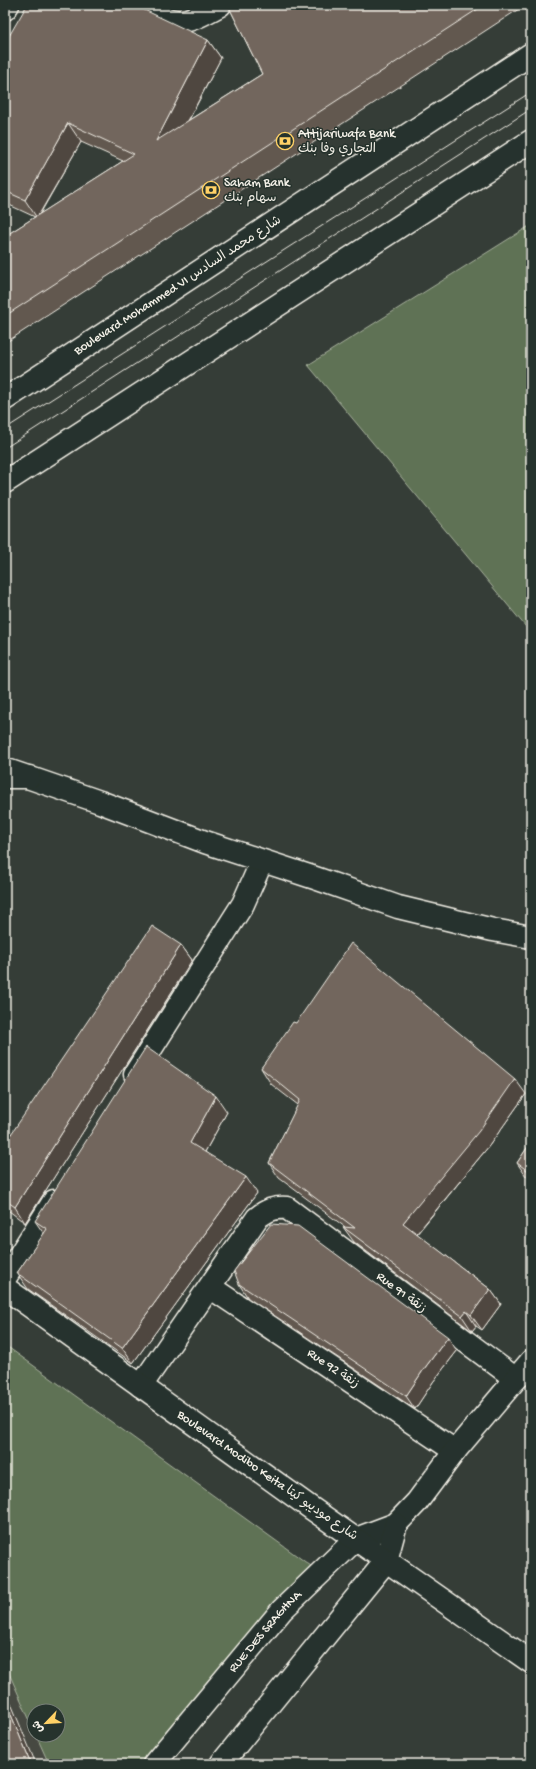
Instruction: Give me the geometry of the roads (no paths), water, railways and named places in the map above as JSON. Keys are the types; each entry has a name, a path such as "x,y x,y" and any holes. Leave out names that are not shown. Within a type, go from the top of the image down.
{"street":[{"path":"5,9 8,5"},
{"path":"137,5 166,20 180,22 190,20 220,5"},
{"path":"180,22 193,5"},
{"name":"Boulevard Mohammed VI شارع محمد السادس","path":"5,399 531,54"},
{"path":"5,482 76,437 246,324 531,141"},
{"path":"5,769 262,861 398,907 493,930 531,936"},
{"path":"5,777 29,777"},
{"path":"124,1091 243,904 262,861"},
{"path":"5,1278 65,1184"},
{"name":"Rue 91 زنقة","path":"210,1287 257,1218 265,1211 277,1207 287,1208 516,1379"},
{"path":"141,1386 210,1287"},
{"name":"Rue 92 زنقة","path":"210,1287 456,1451"},
{"name":"Boulevard Modibo Keita شارع موديبو كيتا","path":"5,1288 311,1508 531,1662"},
{"name":"RUE DES SRAGHNA","path":"154,1764 282,1610 356,1539 396,1524 417,1502 456,1451 531,1361"},
{"name":"RUE DES SRAGHNA","path":"221,1764 386,1561 396,1524"}],"tram line":[{"path":"5,429 531,92"},
{"path":"5,448 531,109"}],"place":[{"name":"Attijariwafa Bank التجاري وفا بنك","path":"285,141"},
{"name":"Saham Bank سهام بنك","path":"211,190"}]}
